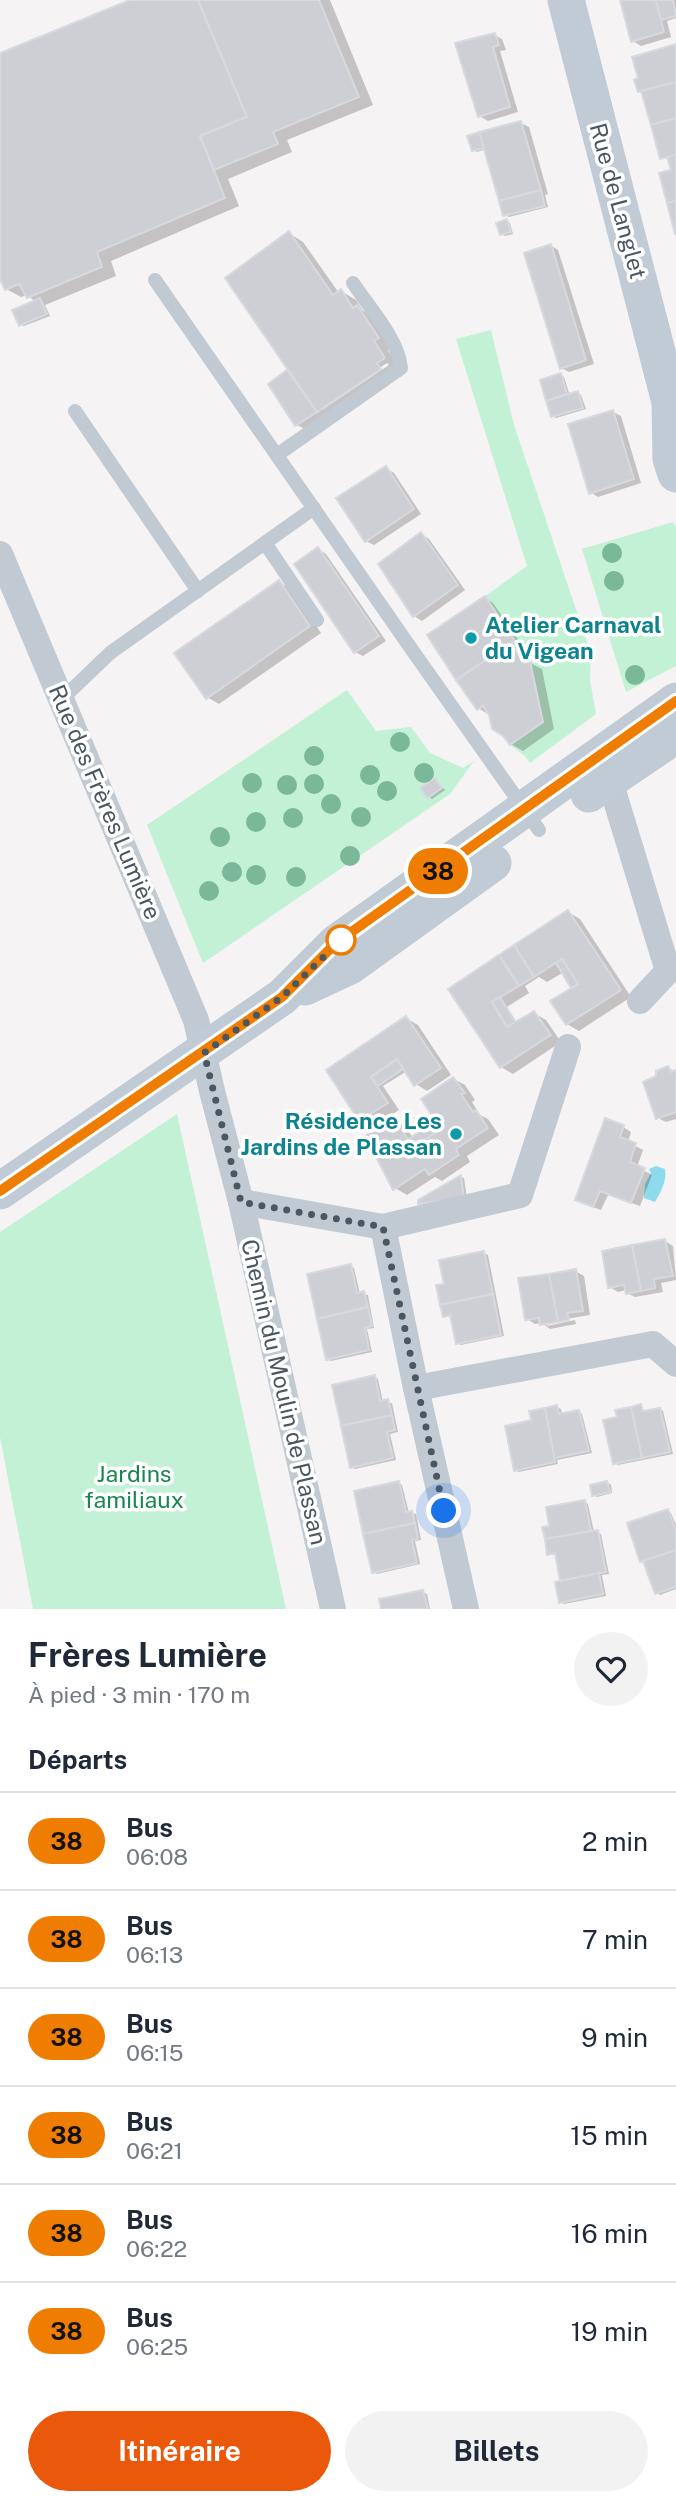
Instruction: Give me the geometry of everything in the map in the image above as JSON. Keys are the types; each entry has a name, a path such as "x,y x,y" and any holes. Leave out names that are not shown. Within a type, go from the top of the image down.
{"main road":[{"name":"Rue de Langlet","path":"566,0 673,408 671,459 676,474"},
{"path":"0,1191 282,997 350,966 532,819 600,772 676,701"},
{"path":"600,772 676,735"}],"street":[{"name":"Rue des Frères Lumière","path":"0,554 196,1020 204,1053"},
{"path":"600,772 614,793 667,971 640,1001"},
{"path":"241,1202 383,1227 520,1195 568,1047"},
{"name":"Chemin du Moulin de Plassan","path":"204,1053 241,1202 333,1609"},
{"path":"383,1227 466,1609"},
{"path":"416,1388 653,1344 676,1364"}],"lane":[{"path":"155,279 532,819"},
{"path":"277,455 401,368 400,356 394,344 353,283"},
{"path":"75,411 198,591"},
{"path":"62,699 110,653 314,508"},
{"path":"265,543 317,620"}],"green space":[{"path":"491,330 514,425 591,654 590,680 596,714 530,763 510,745 543,722 530,661 524,663 511,643 514,640 484,597 527,566 456,339"},
{"path":"673,522 676,527 676,666 626,692 582,549"},
{"path":"347,690 376,731 411,727 430,753 463,768 474,761 450,794 203,963 147,825"},
{"name":"Jardins familiaux","path":"177,1114 286,1609 33,1609 0,1437 0,1232"}],"water":[{"path":"656,1166 665,1169 665,1178 655,1202 644,1198 645,1184 651,1173 649,1169"}],"building":[{"path":"130,0 198,0 247,117 200,136 225,198 97,252 102,267 27,298 19,284 5,290 0,279 0,53"},
{"path":"198,0 319,0 359,97 273,132 278,144 214,170 200,136 247,117"},
{"path":"620,0 656,0 664,32 631,42"},
{"path":"656,0 673,0 676,16 661,20"},
{"path":"495,33 499,45 493,47 510,107 478,117 455,43"},
{"path":"676,44 676,82 638,92 634,80 638,78 632,57"},
{"path":"676,82 676,118 651,125 641,91"},
{"path":"676,118 676,155 660,159 651,125"},
{"path":"521,121 541,190 499,201 479,132"},
{"path":"479,132 484,148 472,151 467,136"},
{"path":"676,155 676,201 667,203 659,173 671,170 667,157"},
{"path":"541,190 545,206 503,216 499,201"},
{"path":"676,201 676,233 675,234 667,203"},
{"path":"507,219 511,232 500,235 496,223"},
{"path":"289,231 333,295 341,289 353,308 357,305 379,338 374,341 385,358 377,363 381,369 317,412 225,278"},
{"path":"551,244 586,360 560,369 524,253"},
{"path":"40,298 47,314 19,326 12,310"},
{"path":"287,370 317,412 295,426 268,384"},
{"path":"561,373 567,394 546,401 540,380"},
{"path":"578,391 583,408 551,417 546,401"},
{"path":"613,410 634,479 589,494 568,424"},
{"path":"386,466 414,509 365,542 336,498"},
{"path":"421,532 458,585 413,617 378,564"},
{"path":"318,547 379,636 354,653 294,564"},
{"path":"279,580 310,626 206,699 174,653"},
{"name":"Atelier Carnaval du Vigean","path":"485,596 515,641 456,680 427,635"},
{"path":"511,643 524,663 530,661 543,722 510,745 492,729 489,715 483,706 477,710 456,680"},
{"path":"435,778 442,788 428,798 420,788"},
{"path":"568,910 621,990 566,1025 550,1001 578,984 562,959 534,977 514,945"},
{"path":"514,945 534,977 519,986 499,955"},
{"path":"499,955 519,986 492,1002 507,1027 534,1011 551,1035 500,1068 448,989"},
{"path":"562,959 578,984 571,988 556,963"},
{"path":"500,997 515,1022 507,1027 492,1002"},
{"path":"406,1016 441,1068 414,1086 397,1059 371,1077 388,1103 359,1121 326,1070"},
{"path":"397,1059 403,1069 378,1086 371,1077"},
{"path":"668,1066 671,1072 676,1070 676,1112 656,1119 643,1082 656,1076 656,1071"},
{"name":"Résidence Les Jardins de Plassan","path":"453,1077 465,1093 461,1094 473,1112 476,1110 488,1128 456,1149 459,1155 429,1175 425,1169 393,1190 375,1155 372,1157 361,1139 393,1117 413,1147 441,1129 421,1099"},
{"path":"605,1118 624,1125 620,1137 636,1143 630,1162 645,1168 631,1203 600,1191 593,1207 575,1200"},
{"path":"436,1121 441,1129 413,1147 407,1140"},
{"path":"461,1175 464,1198 418,1204 418,1200"},
{"path":"665,1239 673,1276 654,1279 655,1288 641,1291 632,1245"},
{"path":"632,1245 641,1291 626,1294 624,1285 608,1288 602,1251"},
{"path":"484,1251 493,1294 440,1305 436,1285 444,1284 439,1260"},
{"path":"351,1264 357,1293 364,1291 368,1307 317,1319 307,1274"},
{"path":"576,1269 583,1311 567,1313 569,1320 558,1322 549,1274"},
{"path":"549,1274 558,1322 540,1325 539,1318 525,1320 518,1278"},
{"path":"493,1294 501,1335 456,1344 450,1315 443,1317 440,1305"},
{"path":"368,1307 372,1326 365,1328 369,1350 326,1360 317,1319"},
{"path":"375,1375 380,1401 388,1399 392,1415 341,1426 332,1385"},
{"path":"641,1404 643,1411 660,1408 670,1452 642,1458 631,1407"},
{"path":"557,1405 559,1414 579,1410 589,1451 554,1458 545,1408"},
{"path":"631,1407 642,1458 613,1464 603,1420 617,1417 615,1410"},
{"path":"545,1408 555,1462 514,1471 505,1426 531,1420 529,1411"},
{"path":"392,1415 395,1430 387,1432 393,1458 350,1468 341,1426"},
{"path":"399,1481 406,1512 412,1511 415,1523 363,1534 354,1491"},
{"path":"607,1481 610,1492 592,1496 590,1485"},
{"path":"585,1500 591,1531 545,1539 542,1527 549,1526 546,1507"},
{"path":"668,1509 676,1531 676,1550 640,1562 627,1523"},
{"path":"415,1523 418,1539 412,1540 417,1563 372,1573 363,1534"},
{"path":"598,1530 606,1572 560,1581 555,1553 547,1555 545,1539"},
{"path":"676,1550 676,1587 655,1594 643,1561"},
{"path":"599,1573 603,1594 559,1603 555,1582"},
{"path":"423,1590 428,1609 381,1609 379,1599"}],"bus line":[{"name":"38","path":"0,1191 282,997 336,943 676,701"}],"place":[{"name":"Atelier Carnaval du Vigean","path":"471,638"},
{"name":"Résidence Les Jardins de Plassan","path":"456,1134"}],"route":[{"path":"341,940 282,997 204,1053 241,1202 383,1227 444,1511"}]}
